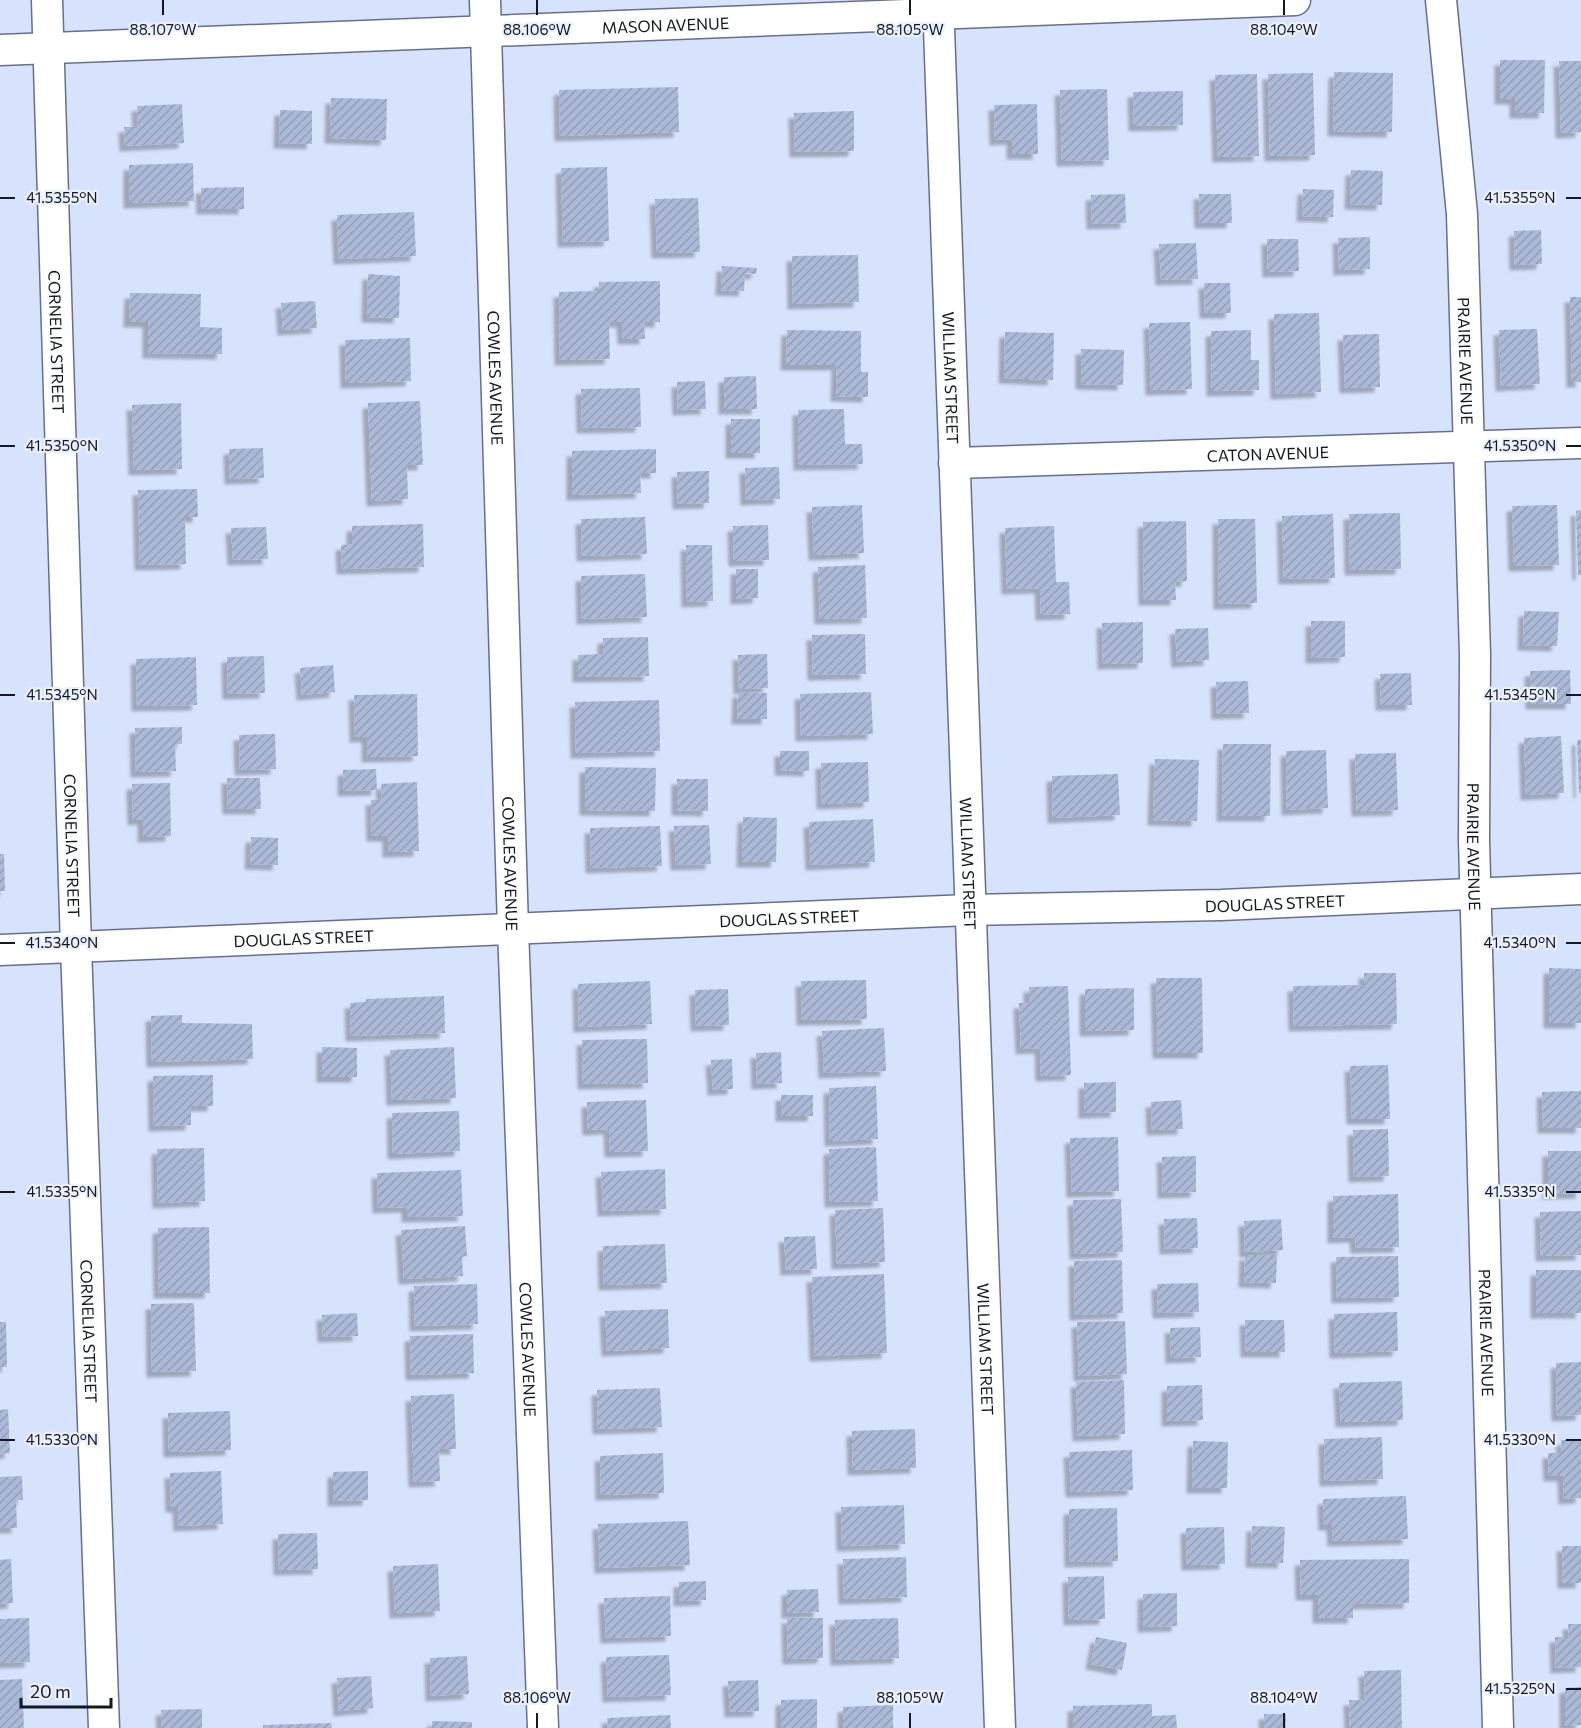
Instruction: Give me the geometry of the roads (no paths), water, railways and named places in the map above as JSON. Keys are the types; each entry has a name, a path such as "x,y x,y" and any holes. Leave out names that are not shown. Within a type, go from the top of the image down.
{"street":[{"name":"CORNELIA STREET","path":"47,0 76,947 104,1728"},
{"name":"COWLES AVENUE","path":"485,0 513,929 543,1728"},
{"name":"MASON AVENUE","path":"0,50 486,30 938,6 1295,0"},
{"name":"PRAIRIE AVENUE","path":"1441,0 1462,214 1498,1728"},
{"name":"WILLIAM STREET","path":"938,6 1000,1728"},
{"name":"CATON AVENUE","path":"954,463 1581,443"},
{"name":"DOUGLAS STREET","path":"0,950 969,910 1221,905 1581,889"}]}
